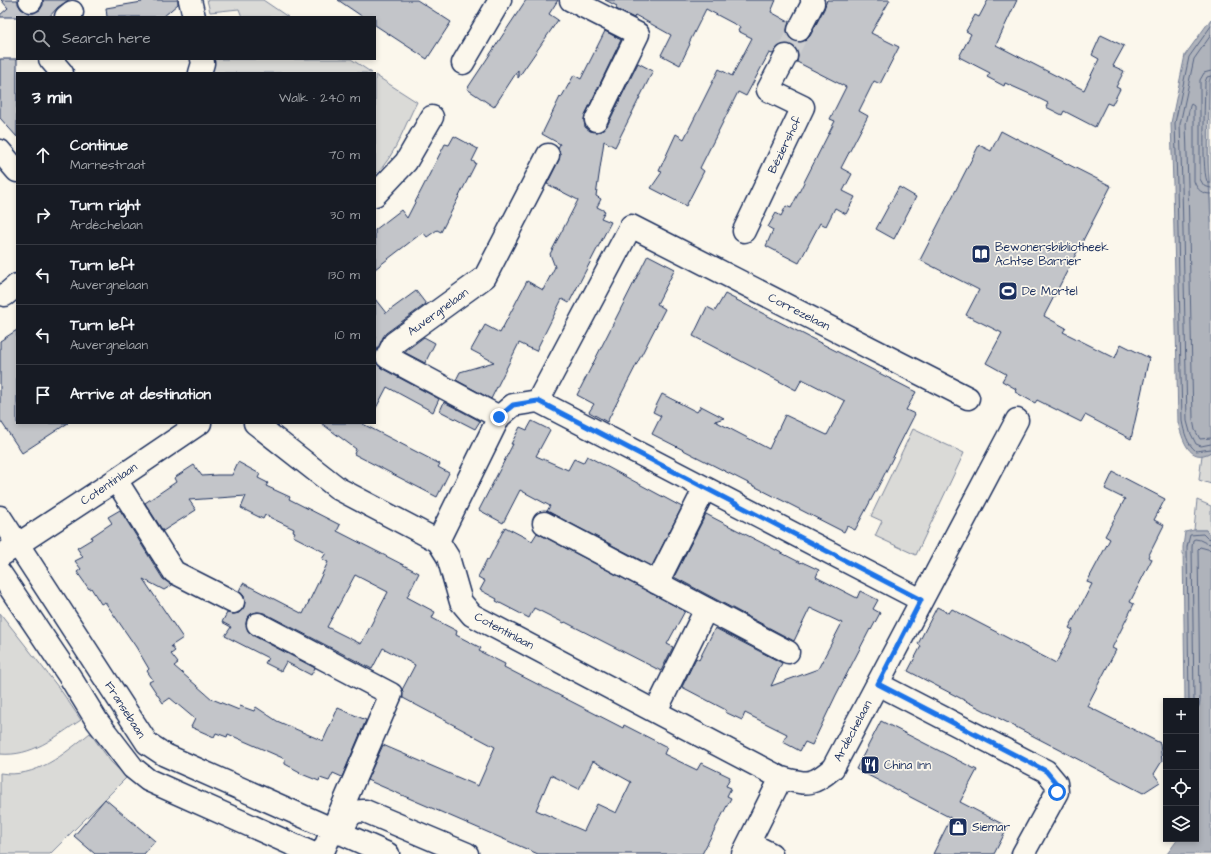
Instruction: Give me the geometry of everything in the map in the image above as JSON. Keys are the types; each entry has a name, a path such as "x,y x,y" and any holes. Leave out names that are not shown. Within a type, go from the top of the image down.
{"street":[{"path":"190,0 194,16"},
{"path":"463,63 500,0"},
{"path":"571,0 638,34 596,120"},
{"path":"799,30 813,3 812,0"},
{"name":"Béziershof","path":"744,232 803,107 768,90 786,56"},
{"path":"51,60 61,72"},
{"path":"200,72 203,63 202,60"},
{"path":"376,194 406,162 432,117"},
{"path":"0,151 16,170"},
{"name":"Auvergnelaan","path":"499,417 387,357 394,343 486,277 548,155"},
{"name":"Correzelaan","path":"538,401 631,226 968,398"},
{"path":"256,424 339,489 438,541 499,417 513,405 538,401 921,600"},
{"name":"Ardèchelaan","path":"781,778 806,784 822,778 833,768 1017,420"},
{"name":"Cotentinlaan","path":"9,550 199,424"},
{"path":"116,480 174,572 233,602"},
{"path":"657,583 705,488"},
{"name":"Fransebaan","path":"0,517 9,550 147,743 165,755 388,854"},
{"path":"544,523 788,652"},
{"name":"Cotentinlaan","path":"438,541 448,557 461,602 472,615 781,778"},
{"path":"0,573 70,677 97,721 133,768 148,780 314,854"},
{"path":"656,711 706,608"},
{"path":"258,624 391,694 337,832"},
{"path":"878,684 1046,771 1056,783 1057,792 1023,854"},
{"path":"771,854 746,849 781,778"},
{"path":"322,854 348,817 356,812 365,811 467,854"}],"shaded area":[{"path":"207,0 263,0 287,16 242,16 239,9 210,12"},
{"path":"212,60 352,60 370,72 212,72"},
{"path":"1211,75 1211,223 1208,162 1209,82"},
{"path":"376,76 417,102 399,141 382,168 376,174"},
{"path":"913,429 964,453 916,555 875,536 882,521 871,516"},
{"path":"1211,452 1211,484 1199,480 1202,455"},
{"path":"1197,500 1211,506 1211,538 1206,530 1194,530"},
{"path":"0,613 62,692 81,720 52,739 33,749 12,754 0,754"},
{"path":"90,733 111,762 127,777 50,854 0,854 0,773 13,774 37,769 60,756"}],"water":[{"path":"1211,19 1208,162 1211,223 1211,452 1203,455 1197,455 1188,448 1184,442 1178,422 1171,123 1185,55"},
{"path":"1206,530 1211,538 1211,854 1167,854 1176,842 1199,842 1199,698 1185,698 1183,547 1185,532"}],"building":[{"path":"1,0 18,0 18,4 21,9 28,13 34,13 40,10 43,5 43,0 69,0 58,7 50,16 0,17 0,15 8,8"},
{"path":"141,0 178,0 178,4 164,16 107,16 106,8 142,2"},
{"path":"338,0 417,0 451,22 427,59 376,26 376,16 362,16"},
{"path":"526,0 558,0 549,14 558,20 518,78 518,70 494,107 467,89"},
{"path":"605,0 776,0 771,12 789,22 787,30 788,36 793,41 799,42 805,41 810,36 827,0 890,0 871,33 899,47 880,84 874,81 859,111 868,116 841,168 852,174 843,191 855,197 846,214 835,208 826,226 820,223 799,263 766,246 773,230 768,227 776,213 781,216 786,206 791,208 835,121 830,119 846,87 797,62 797,50 791,45 780,45 773,54 769,53 746,96 738,92 700,168 704,171 686,206 651,188 662,172 659,171 676,134 684,139 719,69 732,76 752,38 738,31 740,27 706,9 680,65 661,55 671,35 635,15 634,18 616,9 617,6"},
{"path":"988,0 1017,0 996,45 1084,90 1099,59 1092,55 1101,35 1124,46 1113,66 1124,71 1116,87 1120,89 1112,105 1107,103 1095,127 1064,111 1062,115 1046,107 1048,103 1032,95 1005,83 1004,86 987,77 990,73 959,57 971,34 966,31 975,15 979,17"},
{"path":"605,31 621,40 585,115 585,127 590,131 597,132 603,130 607,126 638,63 653,71 615,147 604,141 596,196 601,199 597,207 605,211 601,218 611,222 569,303 562,299 536,351 519,343 491,399 456,380 460,372 494,362 471,350 485,325 500,333 527,281 543,290 555,267 550,254 578,200 547,184 559,160 560,154 558,148 560,144 542,134 560,97 561,98 574,75 581,79"},
{"path":"0,59 16,59 16,136 0,118"},
{"path":"1001,131 1111,186 1044,316 1066,328 1063,332 1115,358 1121,344 1149,358 1131,439 1085,415 1081,422 1037,400 1035,403 1015,392 1016,389 1002,381 1006,374 986,363 1002,333 966,315 979,290 920,260 979,145 991,151"},
{"path":"454,136 478,149 472,161 476,163 441,232 437,230 427,237 423,232 376,268 376,229 401,210 407,218 445,144 449,145"},
{"path":"899,187 916,197 894,239 876,229"},
{"path":"648,255 675,269 657,304 665,309 607,422 589,412 594,404 577,395"},
{"path":"416,291 426,304 386,333 376,353 376,300 386,313"},
{"path":"725,294 916,392 906,410 915,414 855,530 847,526 844,532 652,434 661,416 653,412 662,394 697,412 701,406 724,418 715,421 769,449 785,415 827,435 845,401 802,379 796,390 693,336 707,307 715,311"},
{"path":"16,331 16,424 66,424 22,453 0,420 0,341"},
{"path":"424,337 435,343 425,363 404,352"},
{"path":"376,362 381,368 439,399 433,412 387,387 376,408"},
{"path":"444,402 480,421 475,429 440,411"},
{"path":"532,421 550,430 536,456 568,470 574,459 583,463 587,456 682,507 652,566 547,511 550,506 520,490 503,523 479,510 513,444 511,444 520,427 527,430"},
{"path":"322,424 363,424 440,464 438,467 449,473 437,497 354,454 356,449"},
{"path":"238,462 260,474 258,478 268,483 266,486 290,497 289,499 340,525 337,531 419,573 407,597 435,612 432,618 457,631 456,635 481,648 479,651 505,664 504,667 623,728 624,725 667,747 664,754 697,770 701,763 730,777 726,786 731,788 727,796 731,798 702,854 538,854 367,780 383,745 478,786 495,747 403,698 402,690 415,665 383,648 372,669 264,613 257,612 251,614 247,618 246,624 248,631 252,635 315,668 311,675 286,662 281,671 265,663 268,658 225,636 231,627 222,622 227,613 239,613 244,607 244,596 239,591 243,583 303,614 328,562 322,559 326,553 293,536 295,532 293,531 294,529 265,515 263,519 241,508 246,496 189,500 196,510 163,531 145,503 176,482 174,478 194,465 202,476 232,475","holes":["355,575 388,592 361,644 327,627","593,761 631,782 616,813 597,804 584,831 536,810 551,775 579,789"]},
{"path":"1113,472 1165,499 1154,520 1164,525 1148,557 1152,559 1130,602 1134,604 1112,648 1116,650 1087,706 1160,743 1162,761 1154,774 1160,782 1143,793 908,671 921,646 918,644 937,607 949,613 952,609 1056,663 1073,630 1069,628 1092,584 1087,582 1110,539 1105,536 1125,499 1105,489"},
{"path":"120,510 163,579 172,585 164,590 143,579 183,638 171,646 175,651 171,654 178,663 174,666 212,699 239,710 240,706 254,711 256,707 277,721 323,741 338,708 366,720 342,777 333,773 329,781 320,778 319,781 299,773 300,772 285,764 285,759 228,734 227,737 216,733 214,737 191,727 195,719 170,698 163,703 149,682 153,680 147,671 149,669 136,647 105,602 101,604 91,588 89,589 77,572 81,569 75,561 83,557 77,548 92,539 91,537 112,523 108,517"},
{"path":"706,514 801,563 802,562 819,570 816,577 857,598 860,591 878,600 873,609 880,613 871,630 870,629 836,695 812,745 805,742 800,751 783,742 787,734 745,713 742,720 682,687 696,658 699,660 715,628 782,663 771,686 818,669 842,623 810,608 794,641 674,577"},
{"path":"505,527 532,541 537,533 685,611 667,644 673,647 661,671 565,622 564,623 534,608 529,618 496,601 497,599 480,590 485,581 478,577"},
{"path":"881,721 977,770 960,802 1008,827 994,854 933,854 951,818 856,769"},
{"path":"105,799 155,841 144,854 95,854 74,836"}],"tunnel":[{"path":"786,56 799,30"}],"place":[{"name":"Bewonersbibliotheek Achtse Barrier","path":"981,254"},
{"name":"De Mortel","path":"1008,291"},
{"name":"China Inn","path":"870,765"},
{"name":"Siemar","path":"958,827"}],"route":[{"path":"499,417 513,405 538,401 921,600 878,684 1046,771 1056,783 1057,792"}]}
